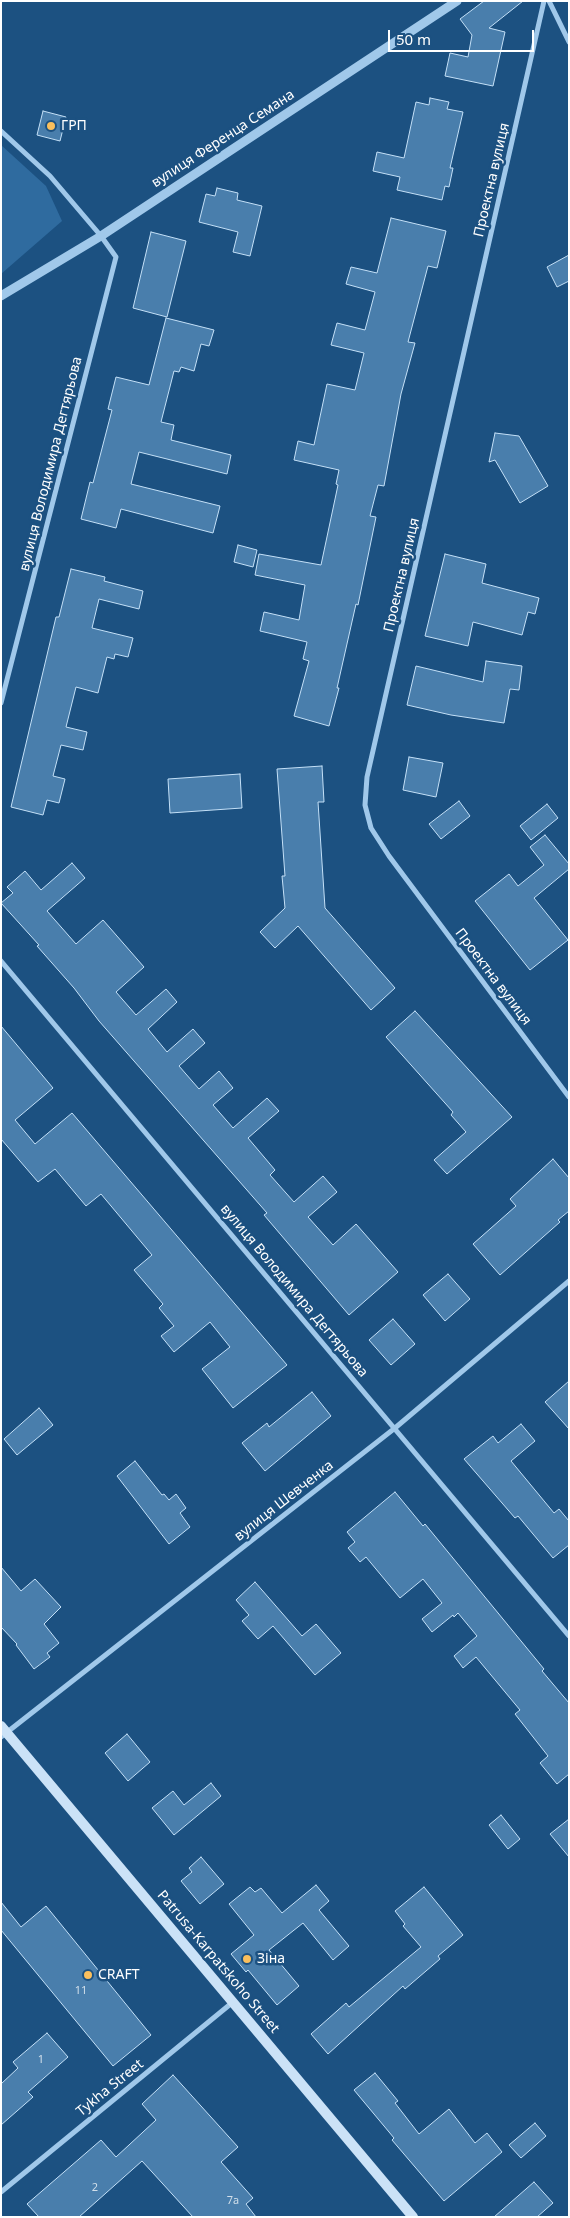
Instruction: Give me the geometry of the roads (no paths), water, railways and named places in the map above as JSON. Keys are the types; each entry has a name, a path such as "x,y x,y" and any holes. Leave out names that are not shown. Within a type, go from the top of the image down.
{"main road":[{"name":"Patrusa-Karpatskoho Street","path":"3,1732 234,2002 413,2217"}],"street":[{"name":"вулиця Ференца Семана","path":"1,296 101,236 457,1"},
{"name":"Проектна вулиця","path":"544,1 367,777 365,805 371,828 389,856 569,1097"},
{"path":"549,1 569,42"},
{"name":"вулиця Володимира Дегтярьова","path":"1,131 50,176 101,236 116,257 1,703"},
{"name":"вулиця Володимира Дегтярьова","path":"1,961 569,1636"},
{"name":"вулиця Шевченка","path":"3,1732 395,1428 569,1281"},
{"name":"Tykha Street","path":"1,2192 234,2002"}],"place":[{"name":"ГРП","path":"51,126"},
{"name":"Зіна","path":"247,1959"},
{"name":"CRAFT","path":"88,1975"}]}
